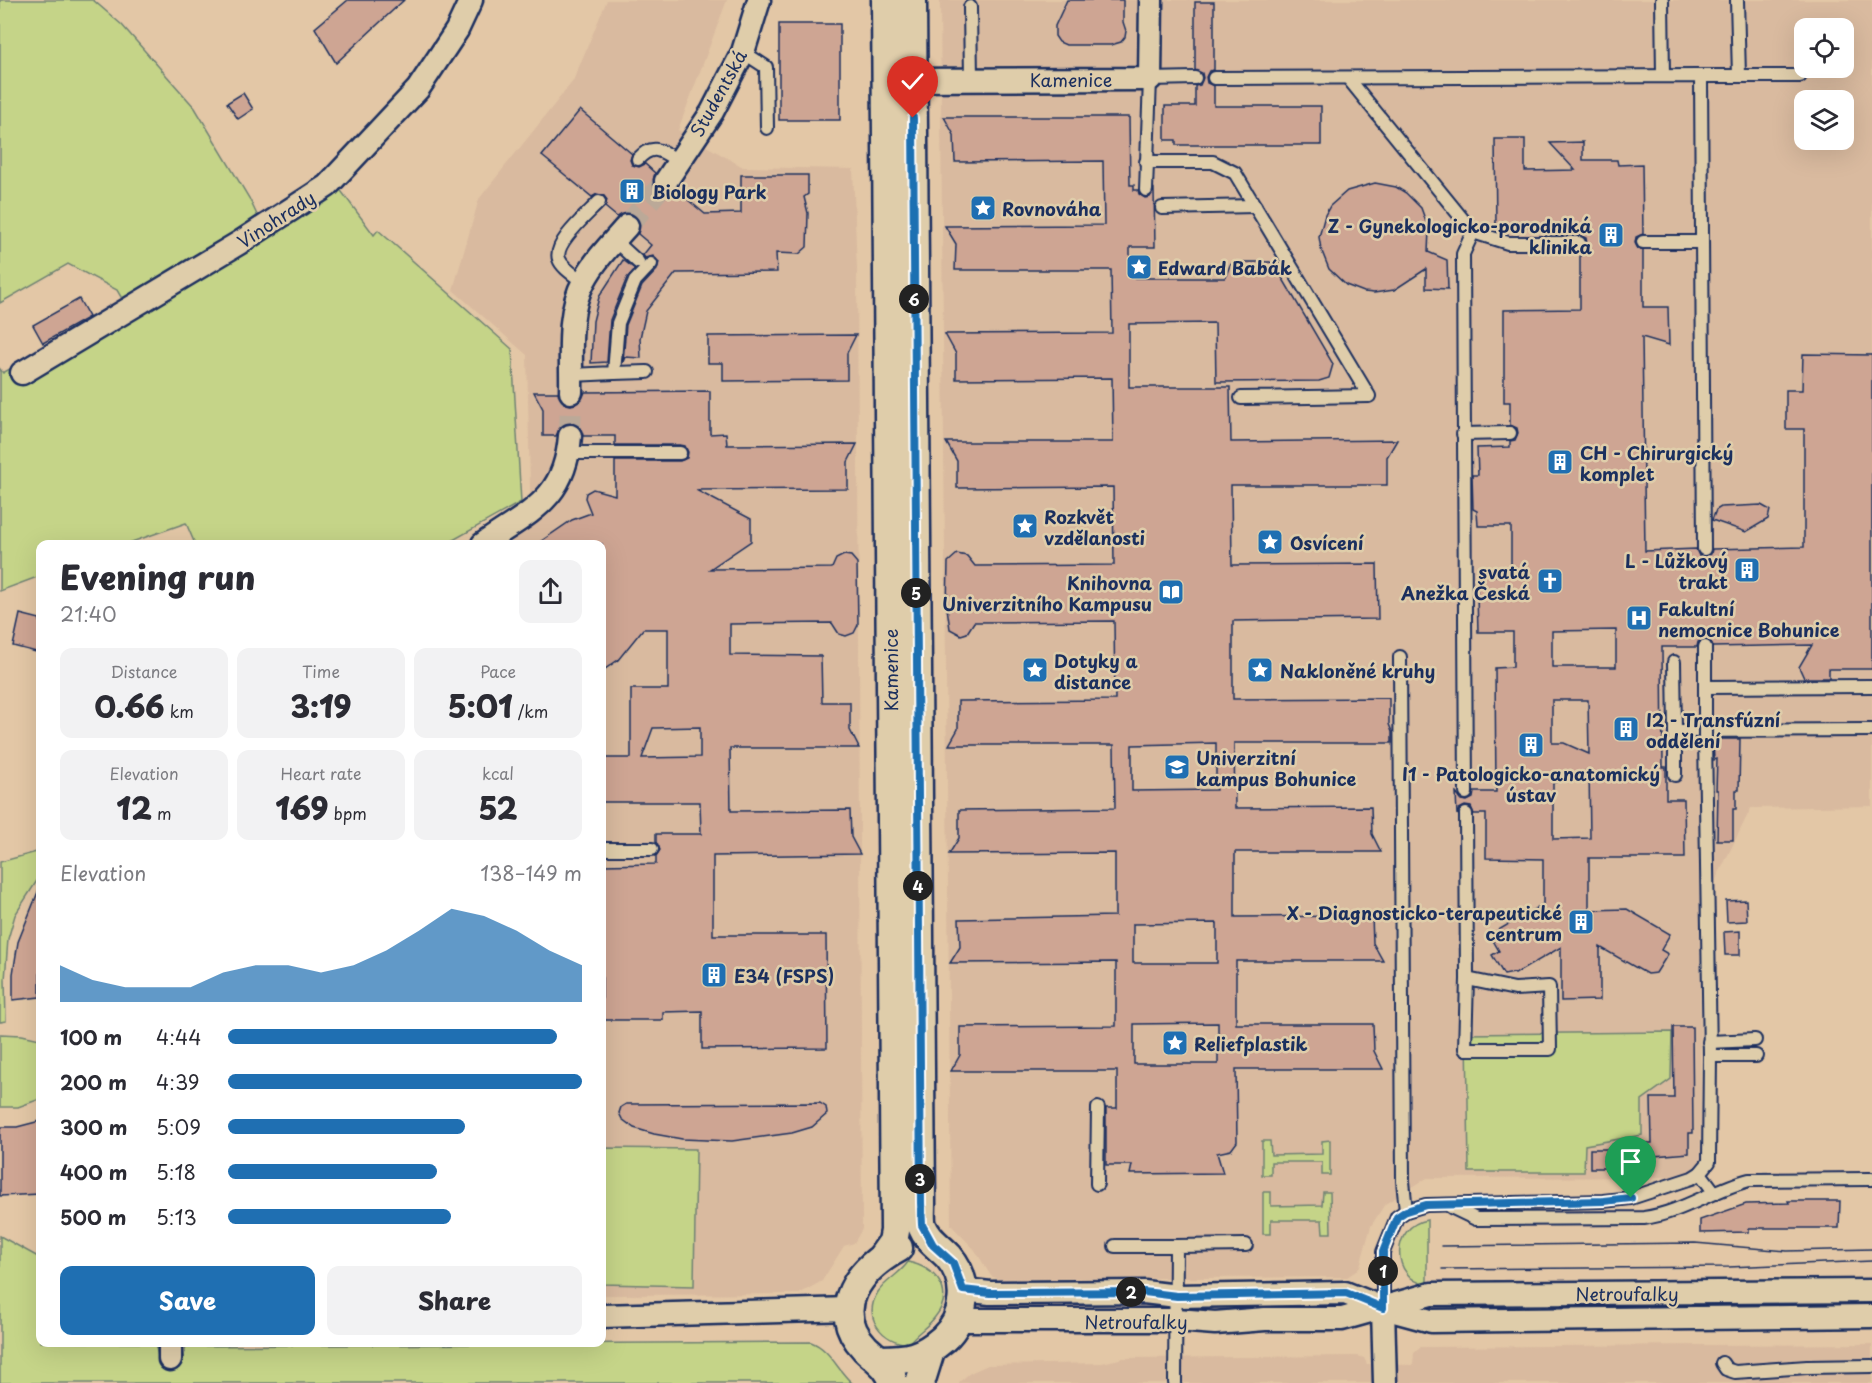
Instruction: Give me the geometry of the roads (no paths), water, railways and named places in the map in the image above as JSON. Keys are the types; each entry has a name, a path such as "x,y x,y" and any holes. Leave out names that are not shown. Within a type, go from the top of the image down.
{"street":[{"name":"Vinohrady","path":"22,373 239,243 327,186 418,88 457,30 471,0"},
{"name":"Studentská","path":"666,181 712,112 743,52 759,0"},
{"name":"Kamenice","path":"886,0 899,80 922,1225 933,1245 953,1263 963,1290"},
{"name":"Kamenice","path":"883,1256 893,1242 895,1231 899,80 912,0"},
{"path":"1150,79 1151,0"},
{"name":"Kamenice","path":"899,80 1150,79"},
{"path":"572,383 574,311 583,282 620,233"},
{"path":"489,540 536,508 551,492 564,473 570,445"},
{"name":"Kamenice","path":"850,1309 856,1283 870,1266 899,1248 933,1245"},
{"path":"606,1316 850,1309 850,1322 855,1334 887,1372 907,1360 930,1351 948,1335 958,1320 963,1290"},
{"name":"Netroufalky","path":"963,1290 990,1293 1144,1292 1177,1296 1346,1293 1383,1308 1431,1321 1872,1316"},
{"name":"Netroufalky","path":"958,1320 1177,1320 1215,1323 1341,1319 1431,1294 1872,1291"},
{"path":"1383,1308 1385,1383"},
{"path":"920,1383 930,1351"}],"lane":[{"path":"1662,0 1663,76"},
{"path":"1737,0 1739,76"},
{"path":"970,7 971,79"},
{"path":"743,52 766,67 767,128"},
{"path":"1701,76 1704,549"},
{"path":"1214,78 1794,76"},
{"path":"1146,190 1150,79 1195,78"},
{"path":"1348,78 1473,232 1508,243 1580,243"},
{"path":"638,159 645,151 652,149 659,150 679,161"},
{"path":"1146,162 1213,162 1235,173 1369,396 1241,398"},
{"path":"583,282 562,264 558,257 559,245 599,202"},
{"path":"1162,208 1255,206"},
{"path":"1466,793 1463,254 1473,232"},
{"path":"620,233 638,262"},
{"path":"1643,242 1702,242"},
{"path":"614,374 618,323 635,282 651,264"},
{"path":"572,383 614,374 647,372"},
{"path":"1463,434 1510,433"},
{"path":"570,445 680,453"},
{"path":"1383,1308 1383,1252 1397,1217 1406,1211 1426,1205 1603,1201 1631,1198 1660,1190 1700,1173 1709,1162 1710,1056 1704,647"},
{"path":"1400,657 1403,1181 1406,1211"},
{"path":"1674,662 1675,775"},
{"path":"1705,687 1872,686"},
{"path":"1674,730 1872,730"},
{"path":"1466,814 1465,1049 1550,1049 1549,987 1515,989 1467,979"},
{"path":"606,849 652,849"},
{"path":"1709,1042 1755,1040"},
{"path":"1710,1056 1756,1056"},
{"path":"1097,1184 1098,1108"},
{"path":"1700,1173 1715,1193"},
{"path":"1447,1205 1476,1220 1644,1218 1669,1213 1749,1180 1872,1179"},
{"path":"1115,1246 1246,1245"},
{"path":"1175,1383 1176,1246"},
{"path":"1722,1363 1726,1369 1735,1372 1762,1372 1807,1367 1872,1366"}],"tunnel":[{"path":"627,226 666,181"},
{"path":"570,436 571,392"}],"tram line":[{"path":"1442,1246 1695,1243 1787,1251 1872,1249"},
{"path":"1442,1269 1729,1267 1872,1261"}],"place":[{"name":"Biology Park","path":"632,191"},
{"name":"Rovnováha","path":"983,208"},
{"name":"Z - Gynekologicko-porodniká klinika","path":"1611,235"},
{"name":"Edward Babák","path":"1139,267"},
{"name":"CH - Chirurgický komplet","path":"1560,462"},
{"name":"Rozkvět vzdělanosti","path":"1025,526"},
{"name":"Osvícení","path":"1270,542"},
{"name":"L - Lůžkový trakt","path":"1747,570"},
{"name":"svatá Anežka Česká","path":"1550,581"},
{"name":"Knihovna Univerzitního Kampusu","path":"1171,592"},
{"name":"Fakultní nemocnice Bohunice","path":"1639,618"},
{"name":"Dotyky a distance","path":"1035,670"},
{"name":"Nakloněné kruhy","path":"1260,670"},
{"name":"I2 - Transfúzní oddělení","path":"1626,729"},
{"name":"I1 - Patologicko-anatomický ústav","path":"1531,745"},
{"name":"Univerzitní kampus Bohunice","path":"1177,767"},
{"name":"X - Diagnosticko-terapeutické centrum","path":"1581,922"},
{"name":"E34 (FSPS)","path":"714,975"},
{"name":"Reliefplastik","path":"1175,1043"}]}
